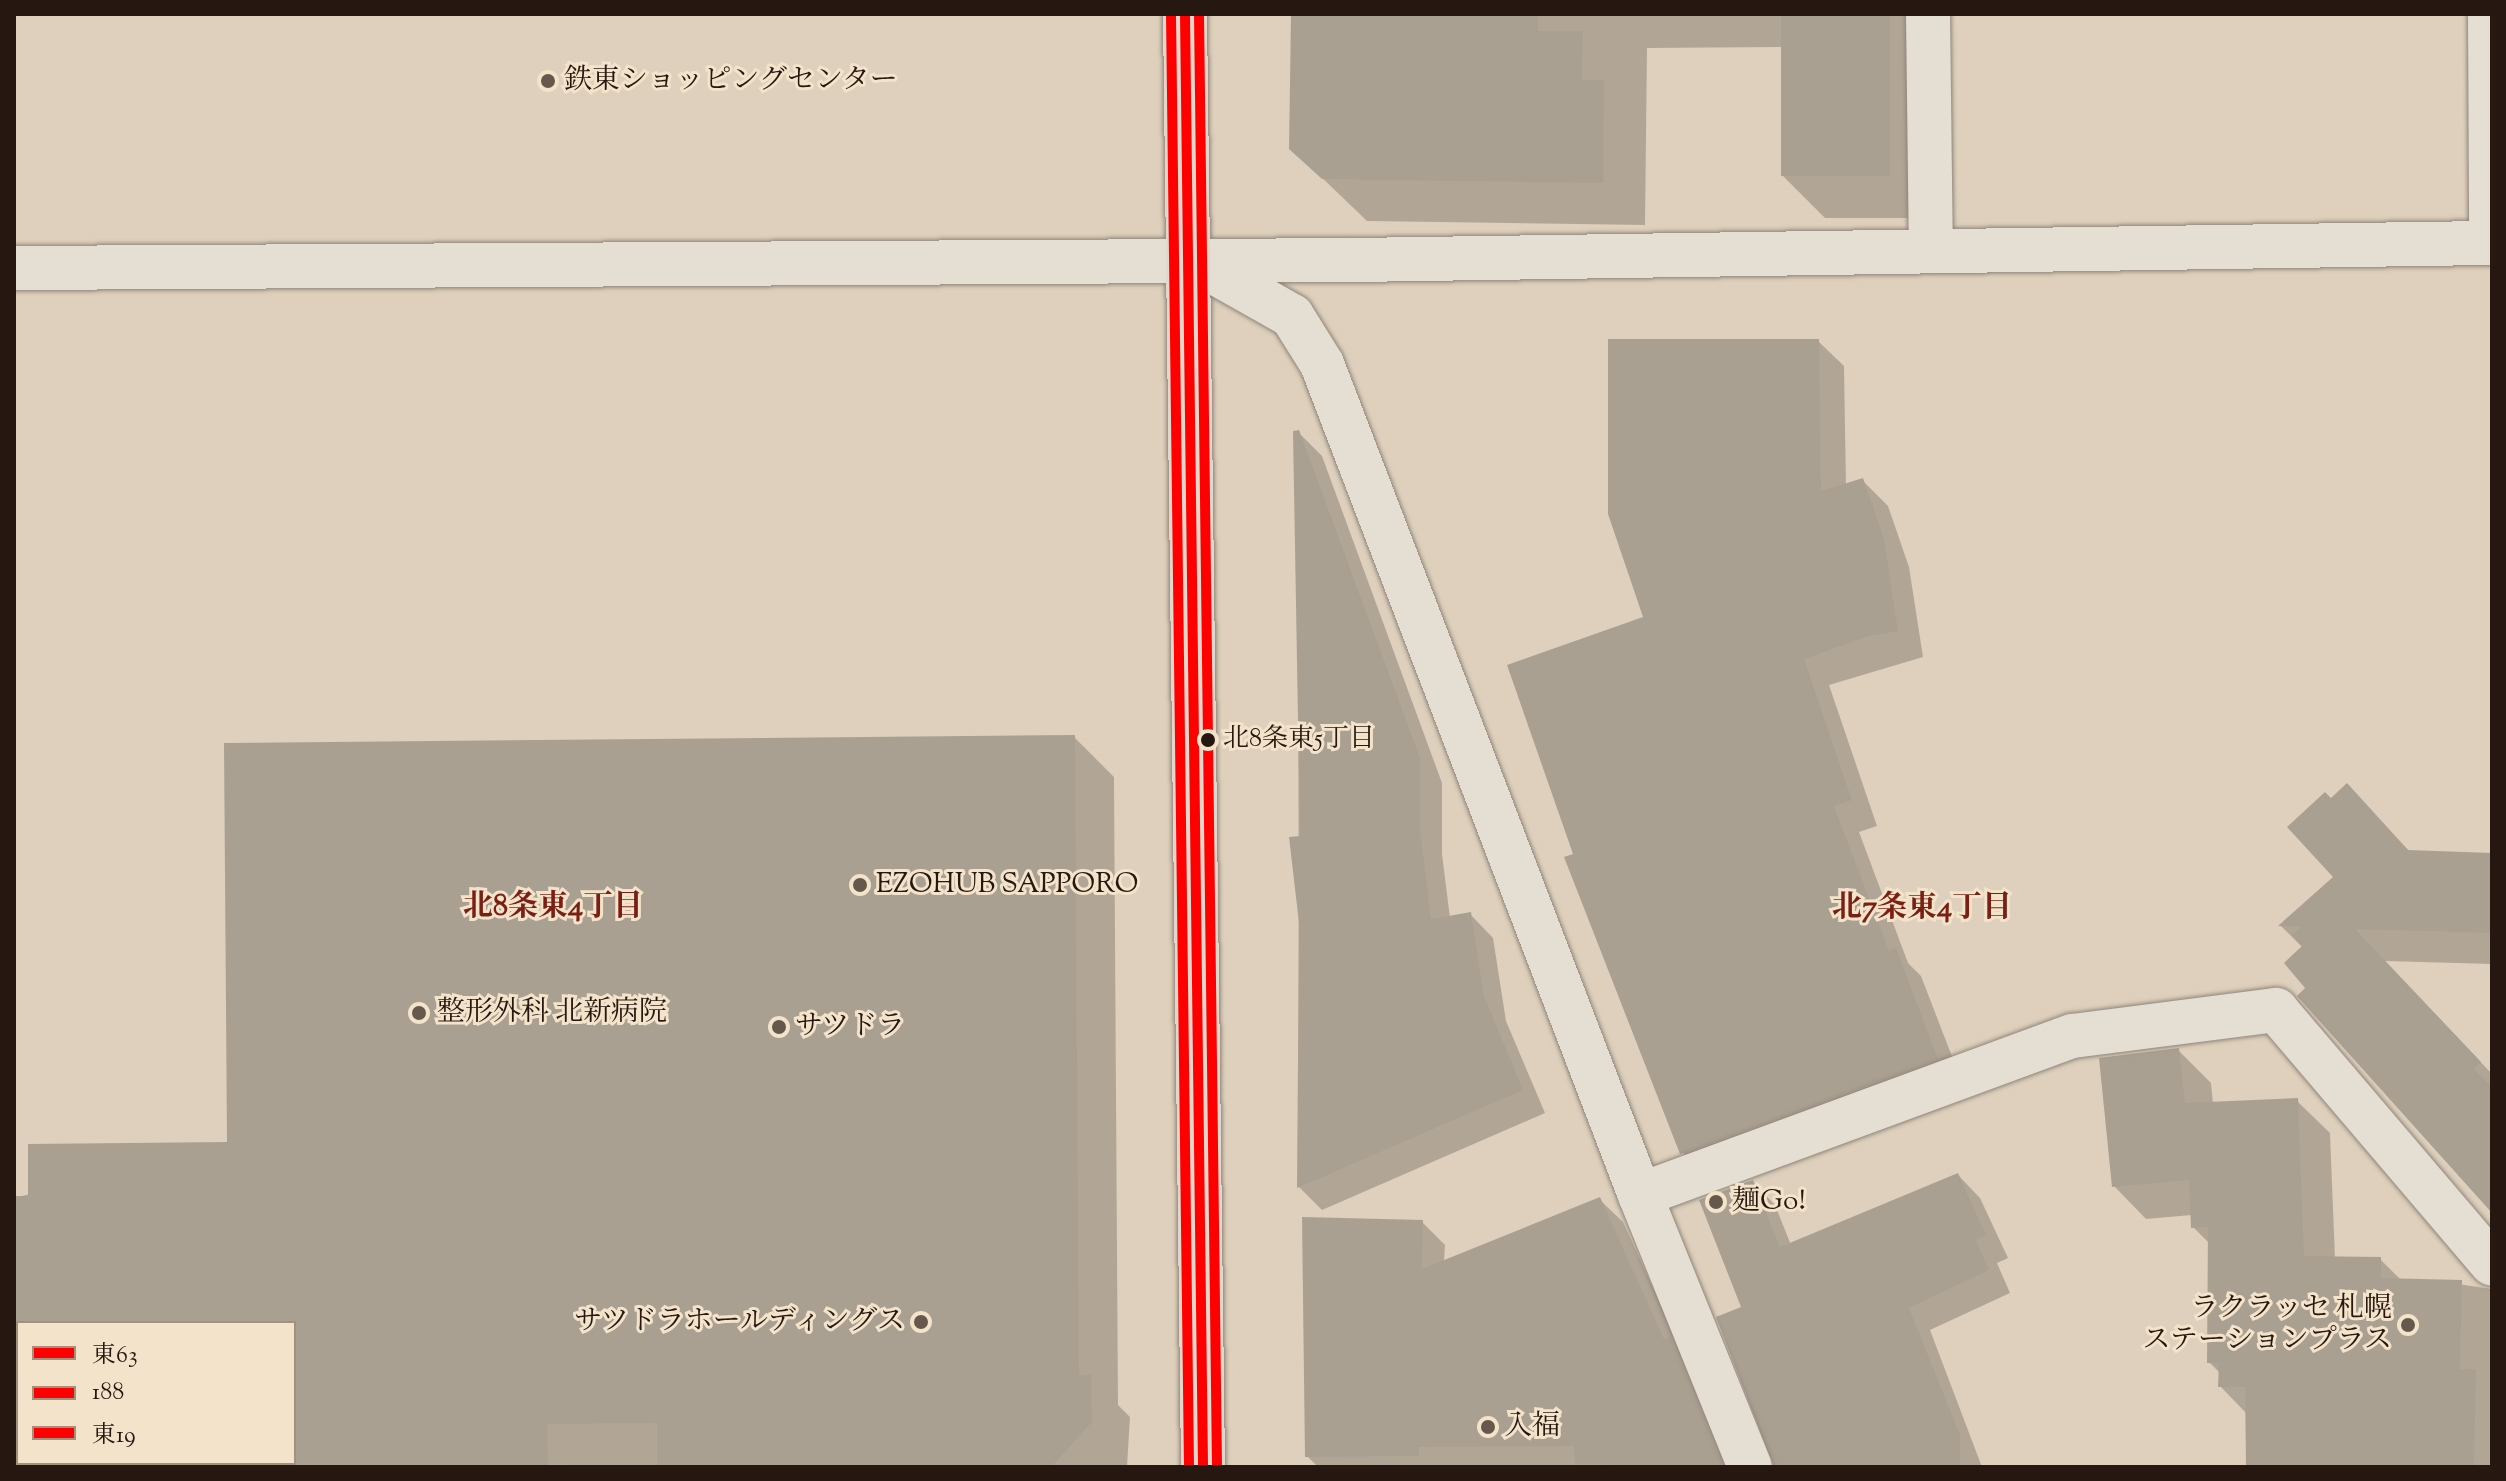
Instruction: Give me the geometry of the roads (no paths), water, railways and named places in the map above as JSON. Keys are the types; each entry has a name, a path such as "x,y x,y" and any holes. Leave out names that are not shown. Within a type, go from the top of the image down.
{"main road":[{"path":"1185,14 1191,259 1203,1467"}],"street":[{"path":"1928,14 1931,251"},
{"path":"14,268 1191,259 2492,243 2490,14"},
{"path":"1191,259 1292,316 1322,364 1640,1195 1750,1467"},
{"path":"1640,1195 2073,1036 2276,1010 2492,1264"}],"place":[{"name":"鉄東ショッピングセンター","path":"548,81"},
{"name":"北8条東5丁目","path":"1208,740"},
{"name":"EZOHUB SAPPORO","path":"860,885"},
{"name":"整形外科 北新病院","path":"419,1013"},
{"name":"サツドラ","path":"779,1027"},
{"name":"麺Go!","path":"1716,1202"},
{"name":"サツドラホールディングス","path":"921,1322"},
{"name":"ラクラッセ 札幌 ステーションプラス","path":"2408,1325"},
{"name":"入福","path":"1488,1427"}],"district":[{"name":"北8条東4丁目","path":"553,908"},
{"name":"北7条東4丁目","path":"1922,909"}]}
